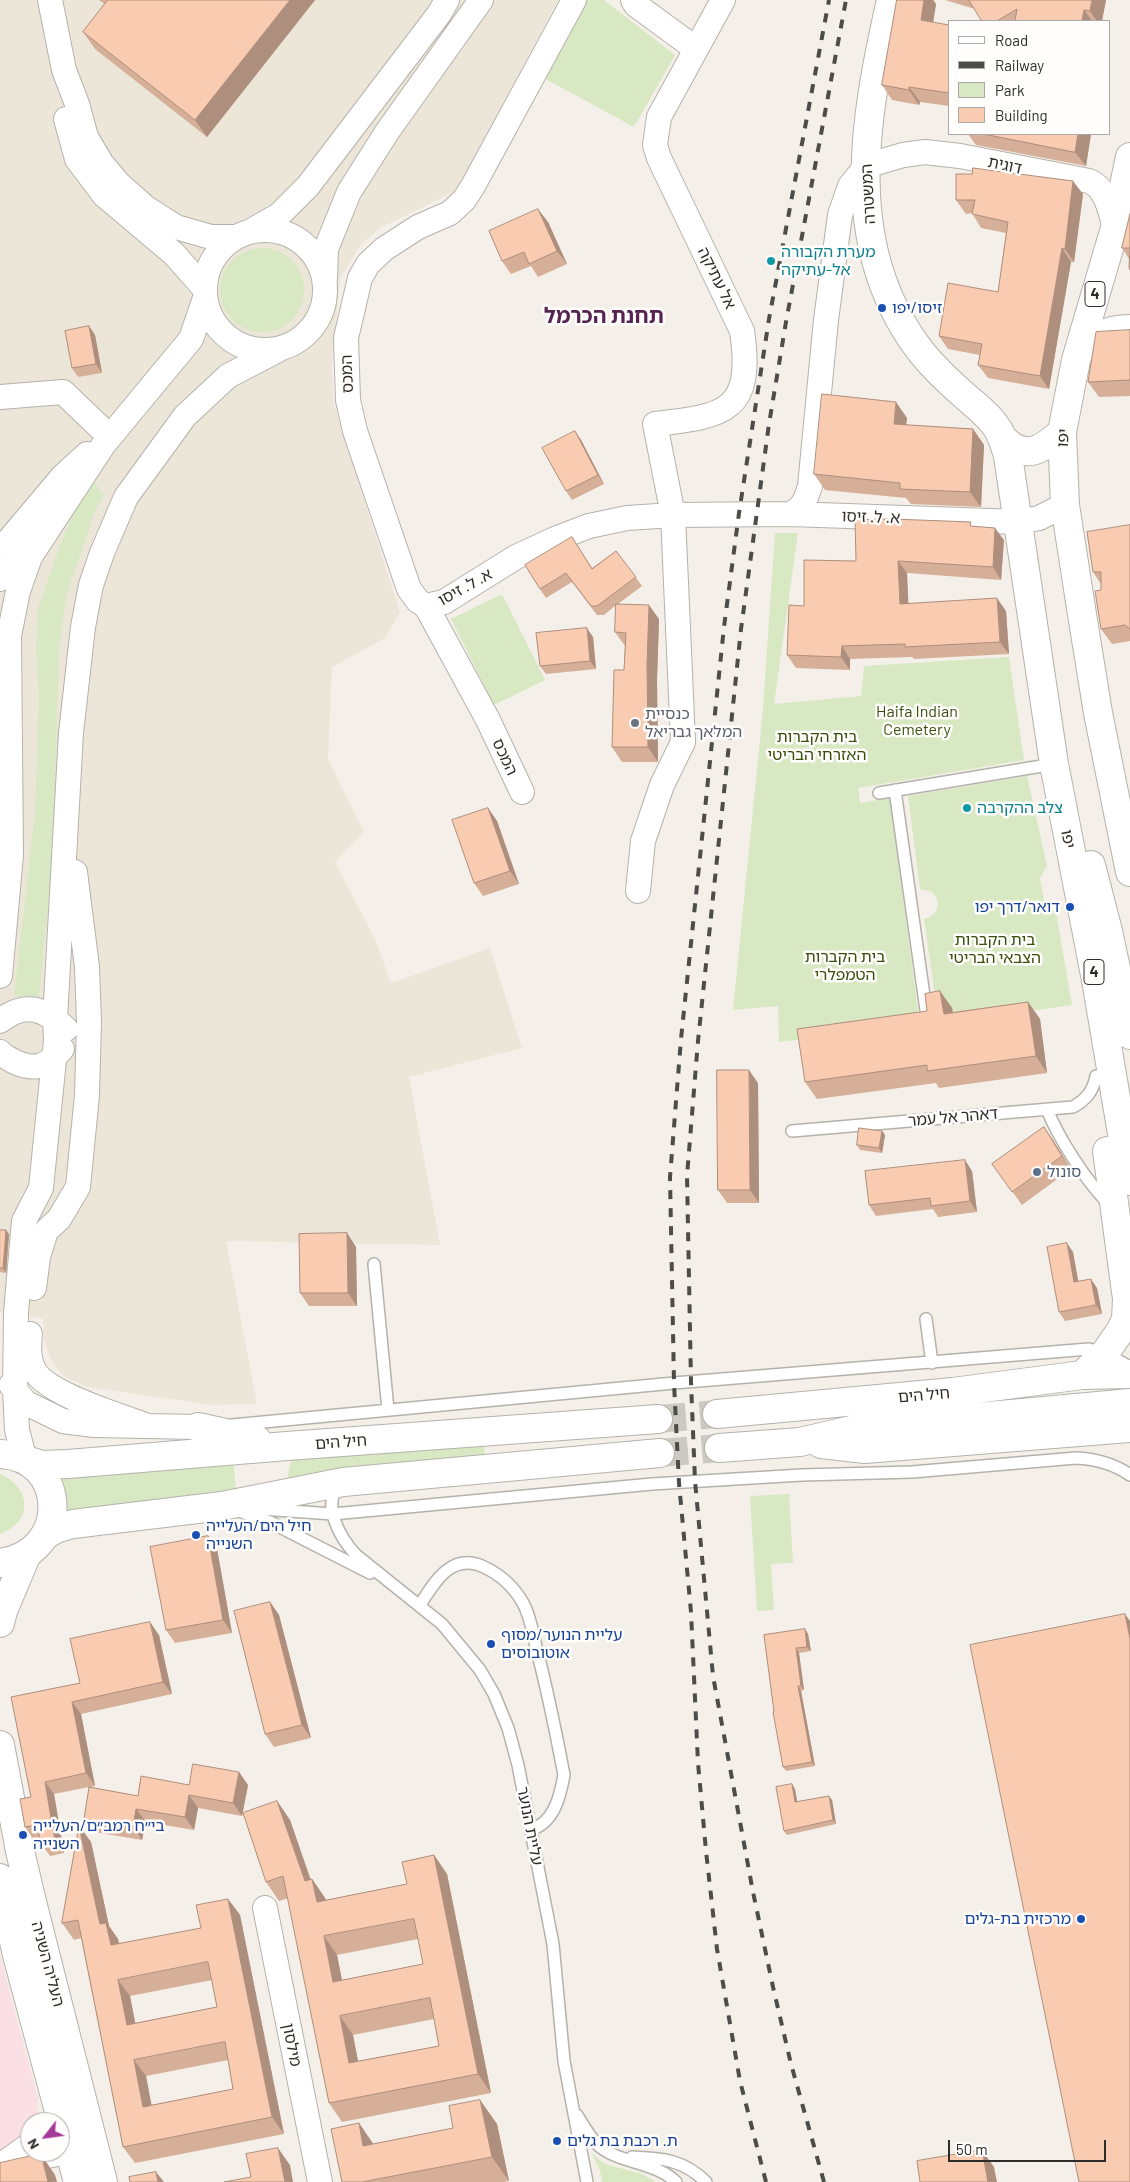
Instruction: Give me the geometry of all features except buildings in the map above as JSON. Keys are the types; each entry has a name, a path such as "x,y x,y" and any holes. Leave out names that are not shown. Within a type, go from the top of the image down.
{"main road":[{"name":"המשטרה","path":"891,0 875,73 866,166 866,208 873,251 883,287 895,314 910,337 929,361 992,421 1001,436"},
{"name":"יפו","path":"1130,157 1115,228 1076,360 1062,432 1065,505 1098,713 1130,872"},
{"path":"1001,436 1017,450 1030,452 1041,447 1062,432"},
{"name":"יפו","path":"1001,436 1011,473 1019,522 1054,764 1096,980 1130,1181"},
{"path":"1054,764 1070,789 1108,931 1130,1035"},
{"path":"1082,1374 1105,1353 1123,1324 1127,1309 1096,1076 1096,980"},
{"name":"חיל הים","path":"717,1414 953,1392 1082,1374 1130,1374"},
{"name":"חיל הים","path":"719,1448 800,1442 860,1428 1130,1403"},
{"name":"חיל הים","path":"12,1457 42,1465 68,1464 658,1419"},
{"path":"198,1428 287,1446"},
{"name":"חיל הים","path":"800,1442 865,1449 1130,1428"},
{"path":"47,1534 58,1528 74,1524 222,1506 343,1482 660,1453"},
{"path":"0,1563 14,1561 26,1556 38,1546 47,1534 53,1518 53,1501 48,1485 38,1470 12,1457"},
{"path":"0,1623 3,1611 26,1556"},
{"name":"העליה השניה","path":"0,1745 81,2148 78,2182"},
{"name":"העליה השניה","path":"0,1878 17,1955 54,2093 81,2148 103,2182"},
{"path":"51,2112 54,2093"},
{"path":"1,2167 20,2154"}],"street":[{"path":"50,0 64,70 77,104 86,137 102,164 119,184 146,208 176,227 211,237 269,230 287,234 304,244 316,258 323,276 325,294"},
{"path":"62,1027 71,733 83,627 91,585 102,553 126,497 185,416 228,376 296,342 310,330 321,313 325,294 326,249 348,192 470,11 481,0"},
{"name":"המכס","path":"522,792 488,720 426,606 418,601 409,589 354,431 348,400 346,338 360,278 368,264 384,249 418,228 450,212 464,200 574,0"},
{"path":"633,0 636,5 696,49"},
{"name":"אל עתיקה","path":"672,515 655,424 694,419 726,408 737,396 745,380 745,352 742,331 659,158 655,145 659,117 723,0"},
{"path":"0,579 72,478 107,441 191,339 205,293 207,273 213,259 223,246 279,215 308,186 443,5"},
{"path":"64,70 64,113 77,159 104,195 174,254 205,293 210,316 220,331 234,343 251,349 278,350"},
{"name":"דוגית","path":"866,166 903,155 925,152 960,156 1089,181 1098,186 1102,191 1115,228"},
{"path":"790,514 800,508 805,502 810,486 826,320 840,216 850,186 866,166"},
{"path":"1076,360 1088,342 1100,332 1111,328 1130,327"},
{"path":"0,397 63,392 107,441"},
{"path":"0,551 63,476 86,454 107,441"},
{"path":"0,976 11,855 9,636 18,591 30,557 107,441"},
{"path":"810,486 816,501 830,515"},
{"name":"א. ל. זיסו","path":"426,606 444,602 516,557 589,526 627,518 672,515 790,514 1019,522 1031,521 1065,505"},
{"path":"638,891 643,841 662,785 683,742 672,515"},
{"path":"46,1232 59,1219 78,1187 88,1080 87,967 71,839 71,733"},
{"path":"87,967 83,999 62,1027 56,1040 41,1188 46,1211 46,1232 38,1257 29,1351 33,1369 40,1379 60,1392 145,1425"},
{"path":"0,1021 12,1012 26,1008 42,1011 62,1027 80,1050 88,1080"},
{"path":"0,1052 23,1066 35,1067 46,1064 54,1058"},
{"path":"12,1457 17,1430 15,1390 16,1313 24,1222 41,1188"},
{"path":"0,1372 26,1403 63,1421 94,1425 198,1428"},
{"name":"מילסון","path":"265,1908 320,2182"},
{"path":"1,2167 81,2148"}],"lane":[{"path":"879,793 1054,764"},
{"path":"895,790 927,1017"},
{"name":"דאהר אל עמר","path":"792,1131 1074,1107 1092,1092 1096,1076"},
{"path":"1047,1109 1052,1122 1095,1190 1114,1209"},
{"path":"374,1264 388,1410"},
{"path":"926,1319 932,1363"},
{"path":"198,1428 674,1383 1089,1349 1105,1353 1130,1367"},
{"path":"222,1506 333,1514 652,1484 802,1475 912,1472 1076,1458 1097,1460 1113,1465 1130,1475"},
{"name":"עליית הנוער","path":"343,1482 336,1490 333,1514 338,1530 347,1546 442,1624 462,1646 480,1670 494,1694 508,1728 553,1944 564,2061 587,2182"},
{"name":"עליית הנוער","path":"222,1506 270,1522 394,1586"},
{"path":"420,1605 438,1578 453,1566 467,1562 496,1573 510,1584 523,1604 540,1662 564,1775 561,1792 553,1812 546,1822 530,1830"},
{"path":"0,1934 7,1939 17,1955"},
{"path":"573,2109 599,2146 671,2176 676,2182"},
{"path":"622,2157 663,2158 697,2172 706,2182"}],"shaded area":[{"path":"0,0 558,0 456,191 380,228 362,243 340,279 332,368 334,404 400,612 385,638 332,667 328,759 364,832 335,862 375,939 391,983 490,948 522,1048 409,1077 440,1245 226,1241 257,1404 213,1405 87,1387 63,1376 51,1360 44,1339 43,1319 0,1312"},
{"path":"0,1956 38,2098 37,2112 20,2112 20,2140 0,2150"}],"green space":[{"path":"584,0 604,0 675,55 634,127 542,77"},
{"path":"262,248 285,255 297,267 304,290 297,313 285,325 262,332 239,325 227,313 220,290 227,267 239,255"},
{"path":"93,481 104,495 95,510 67,593 59,649 53,856 39,996 14,996 35,812 39,697 36,650 38,608 64,535 80,500"},
{"path":"775,533 798,533 774,704 861,696 864,666 1009,657 1024,760 858,788 860,803 890,798 920,1026 779,1042 778,1006 733,1010 763,708"},
{"path":"502,594 545,680 494,705 451,619"},
{"name":"בית הקברות הצבאי הבריטי","path":"1027,776 1047,866 1040,878 1045,905 1056,912 1072,1005 939,1024 924,919 933,915 938,904 932,892 920,889 908,796"},
{"path":"484,1440 485,1458 287,1482 292,1454"},
{"path":"233,1458 236,1489 63,1518 57,1474"},
{"path":"0,1474 18,1487 23,1496 24,1504 23,1513 19,1521 11,1529 0,1534"},
{"path":"789,1494 793,1563 771,1564 774,1610 757,1611 750,1496"},
{"path":"591,2153 605,2164 642,2174 656,2182 602,2182 600,2170"}],"tunnel":[{"path":"658,1419 717,1414"},
{"path":"660,1453 719,1448"}],"railway":[{"path":"766,2182 740,2081 717,1949 706,1851 698,1763 691,1612 679,1483 674,1383 670,1177 681,1039 724,627 739,513 769,319 829,0"},
{"path":"824,2182 791,2064 773,1987 753,1892 713,1676 695,1481 687,1176 698,1041 741,629 769,424 786,322 846,0"}],"place":[{"name":"מערת הקבורה אל-עתיקה","path":"771,261"},
{"name":"זיסו/יפו","path":"882,308"},
{"name":"כנסיית המלאך גבריאל","path":"635,723"},
{"name":"צלב ההקרבה","path":"967,808"},
{"name":"דואר/דרך יפו","path":"1070,907"},
{"name":"סונול","path":"1037,1172"},
{"name":"חיל הים/העלייה השנייה","path":"196,1535"},
{"name":"עליית הנוער/מסוף אוטובוסים","path":"491,1644"},
{"name":"בי״ח רמב״ם/העלייה השנייה","path":"23,1835"},
{"name":"מרכזית בת-גלים","path":"1081,1919"},
{"name":"ת. רכבת בת גלים","path":"557,2141"}],"district":[{"name":"תחנת הכרמל","path":"604,316"}],"park label":[{"name":"Haifa Indian Cemetery","path":"917,721"},
{"name":"בית הקברות האזרחי הבריטי","path":"817,746"},
{"name":"בית הקברות הטמפלרי","path":"845,966"}]}
